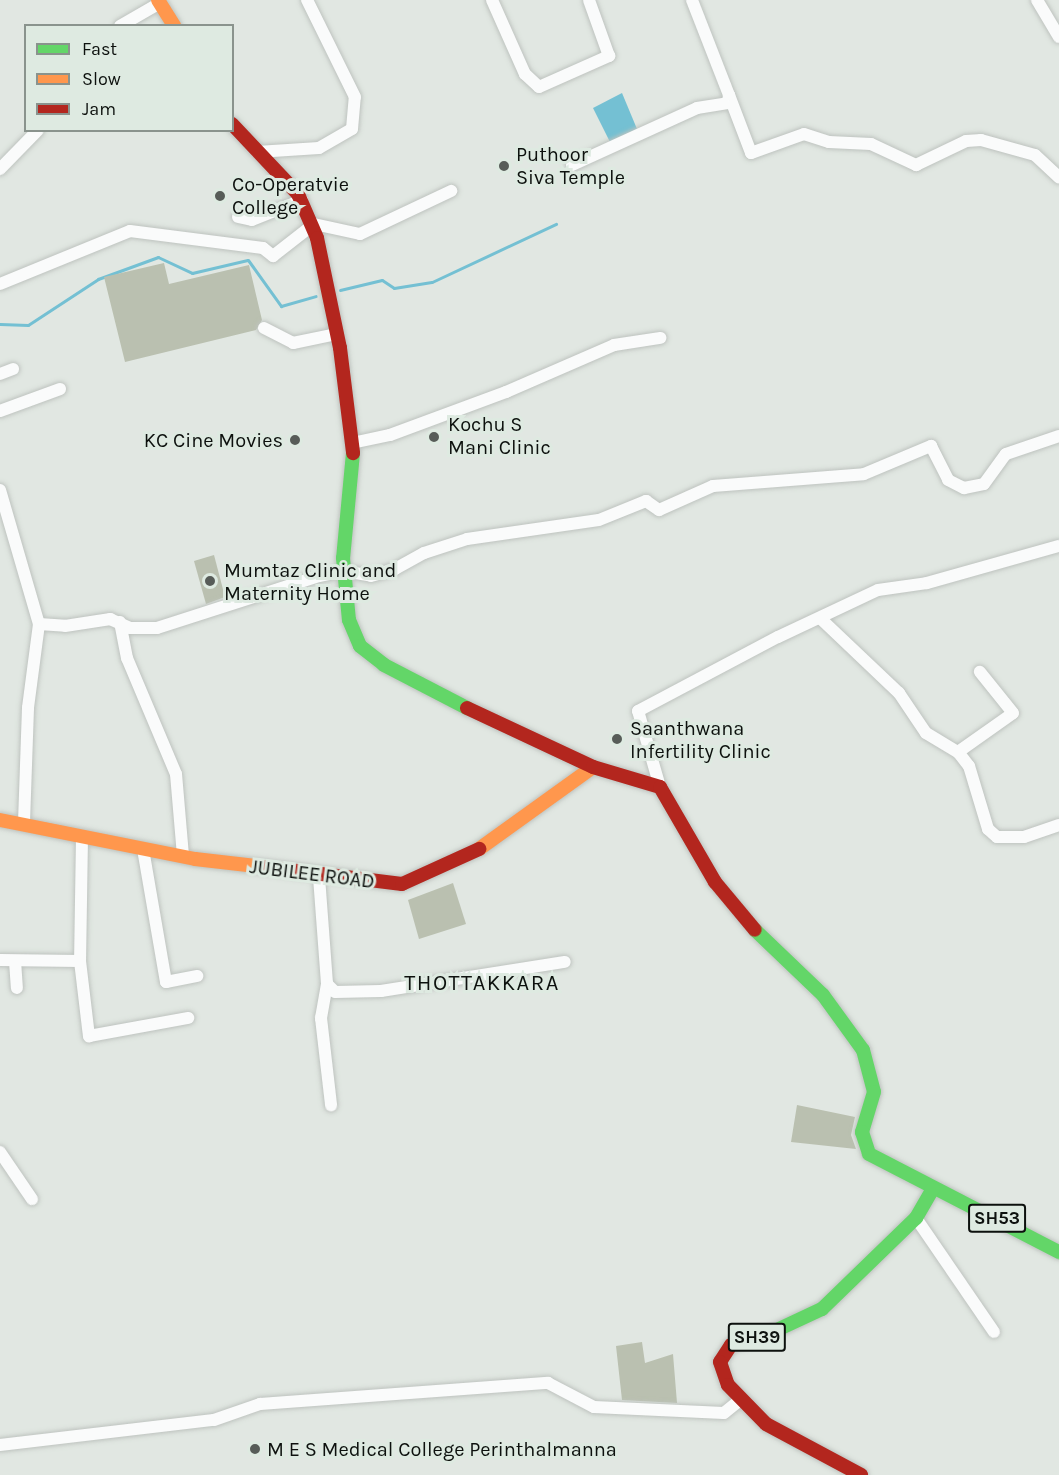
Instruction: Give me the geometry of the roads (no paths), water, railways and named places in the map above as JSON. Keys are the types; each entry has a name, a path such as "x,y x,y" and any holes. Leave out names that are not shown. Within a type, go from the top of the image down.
{"main road":[{"path":"159,2 173,24"},
{"path":"234,126 302,200 314,224 337,334 352,443 354,476 344,537 344,571 353,634 370,656 502,726 593,767 660,787 715,882 758,934 823,995 863,1050 874,1092 862,1132 869,1154 933,1189"},
{"name":"JUBILEE ROAD","path":"0,820 183,856 319,877 402,884 428,877 467,857 593,767"},
{"name":"SH39","path":"861,1475 766,1424 740,1400 722,1372 723,1351 744,1339 790,1326 822,1309 916,1218 933,1189"},
{"name":"SH53","path":"933,1189 1059,1252"}],"street":[{"path":"257,152 319,148 352,129 355,97 307,0"},
{"path":"492,0 525,74 539,87 609,56 589,0"},
{"path":"692,0 751,153 804,134 829,142 871,144 916,165 966,141 981,140 1035,155 1059,177"},
{"path":"1037,0 1059,37"},
{"path":"123,24 159,2"},
{"path":"572,165 697,108 728,103 729,95"},
{"path":"0,170 36,132"},
{"path":"0,284 130,231 263,248 273,256 314,224 360,234 451,191"},
{"path":"238,217 252,220 302,200"},
{"path":"264,328 293,343 337,334"},
{"path":"352,443 390,435 581,363 614,345 660,338"},
{"path":"0,374 13,369"},
{"path":"0,411 60,389"},
{"path":"39,624 65,626 110,619 146,630 173,625 344,571 371,576 467,539 599,520 646,501 659,510 713,486 864,474 932,446 948,480 964,488 984,484 1006,454 1059,436"},
{"path":"0,490 39,624 28,708 24,825"},
{"path":"660,787 638,711 778,636 821,619 878,590 927,583 1059,546"},
{"path":"821,619 899,693 926,733 958,752 969,766 988,829 998,837 1024,837 1059,825"},
{"path":"120,622 127,658 176,774 183,856"},
{"path":"958,752 1014,713 980,672"},
{"path":"82,837 80,961 89,1036 188,1018"},
{"path":"143,849 166,982 197,976"},
{"path":"319,877 327,984 321,1018 331,1105"},
{"path":"0,960 80,961"},
{"path":"15,960 17,988"},
{"path":"327,984 335,992 381,991 565,962"},
{"path":"0,1152 32,1199"},
{"path":"916,1218 994,1332"},
{"path":"0,1445 214,1420 260,1404 548,1383 594,1407 724,1413 740,1400"}],"water":[{"path":"622,93 637,129 610,142 593,108"}],"waterway":[{"path":"340,290 382,280 394,288 432,282 556,224"},
{"path":"0,324 28,325 98,279 158,257 192,273 248,260 281,306 316,296"}],"place":[{"name":"Puthoor Siva Temple","path":"504,166"},
{"name":"Co-Operatvie College","path":"220,196"},
{"name":"Kochu S Mani Clinic","path":"434,437"},
{"name":"KC Cine Movies","path":"295,440"},
{"name":"Mumtaz Clinic and Maternity Home","path":"210,581"},
{"name":"Saanthwana Infertility Clinic","path":"617,739"},
{"name":"M E S Medical College Perinthalmanna","path":"255,1449"}],"district":[{"name":"THOTTAKKARA","path":"482,984"}]}
